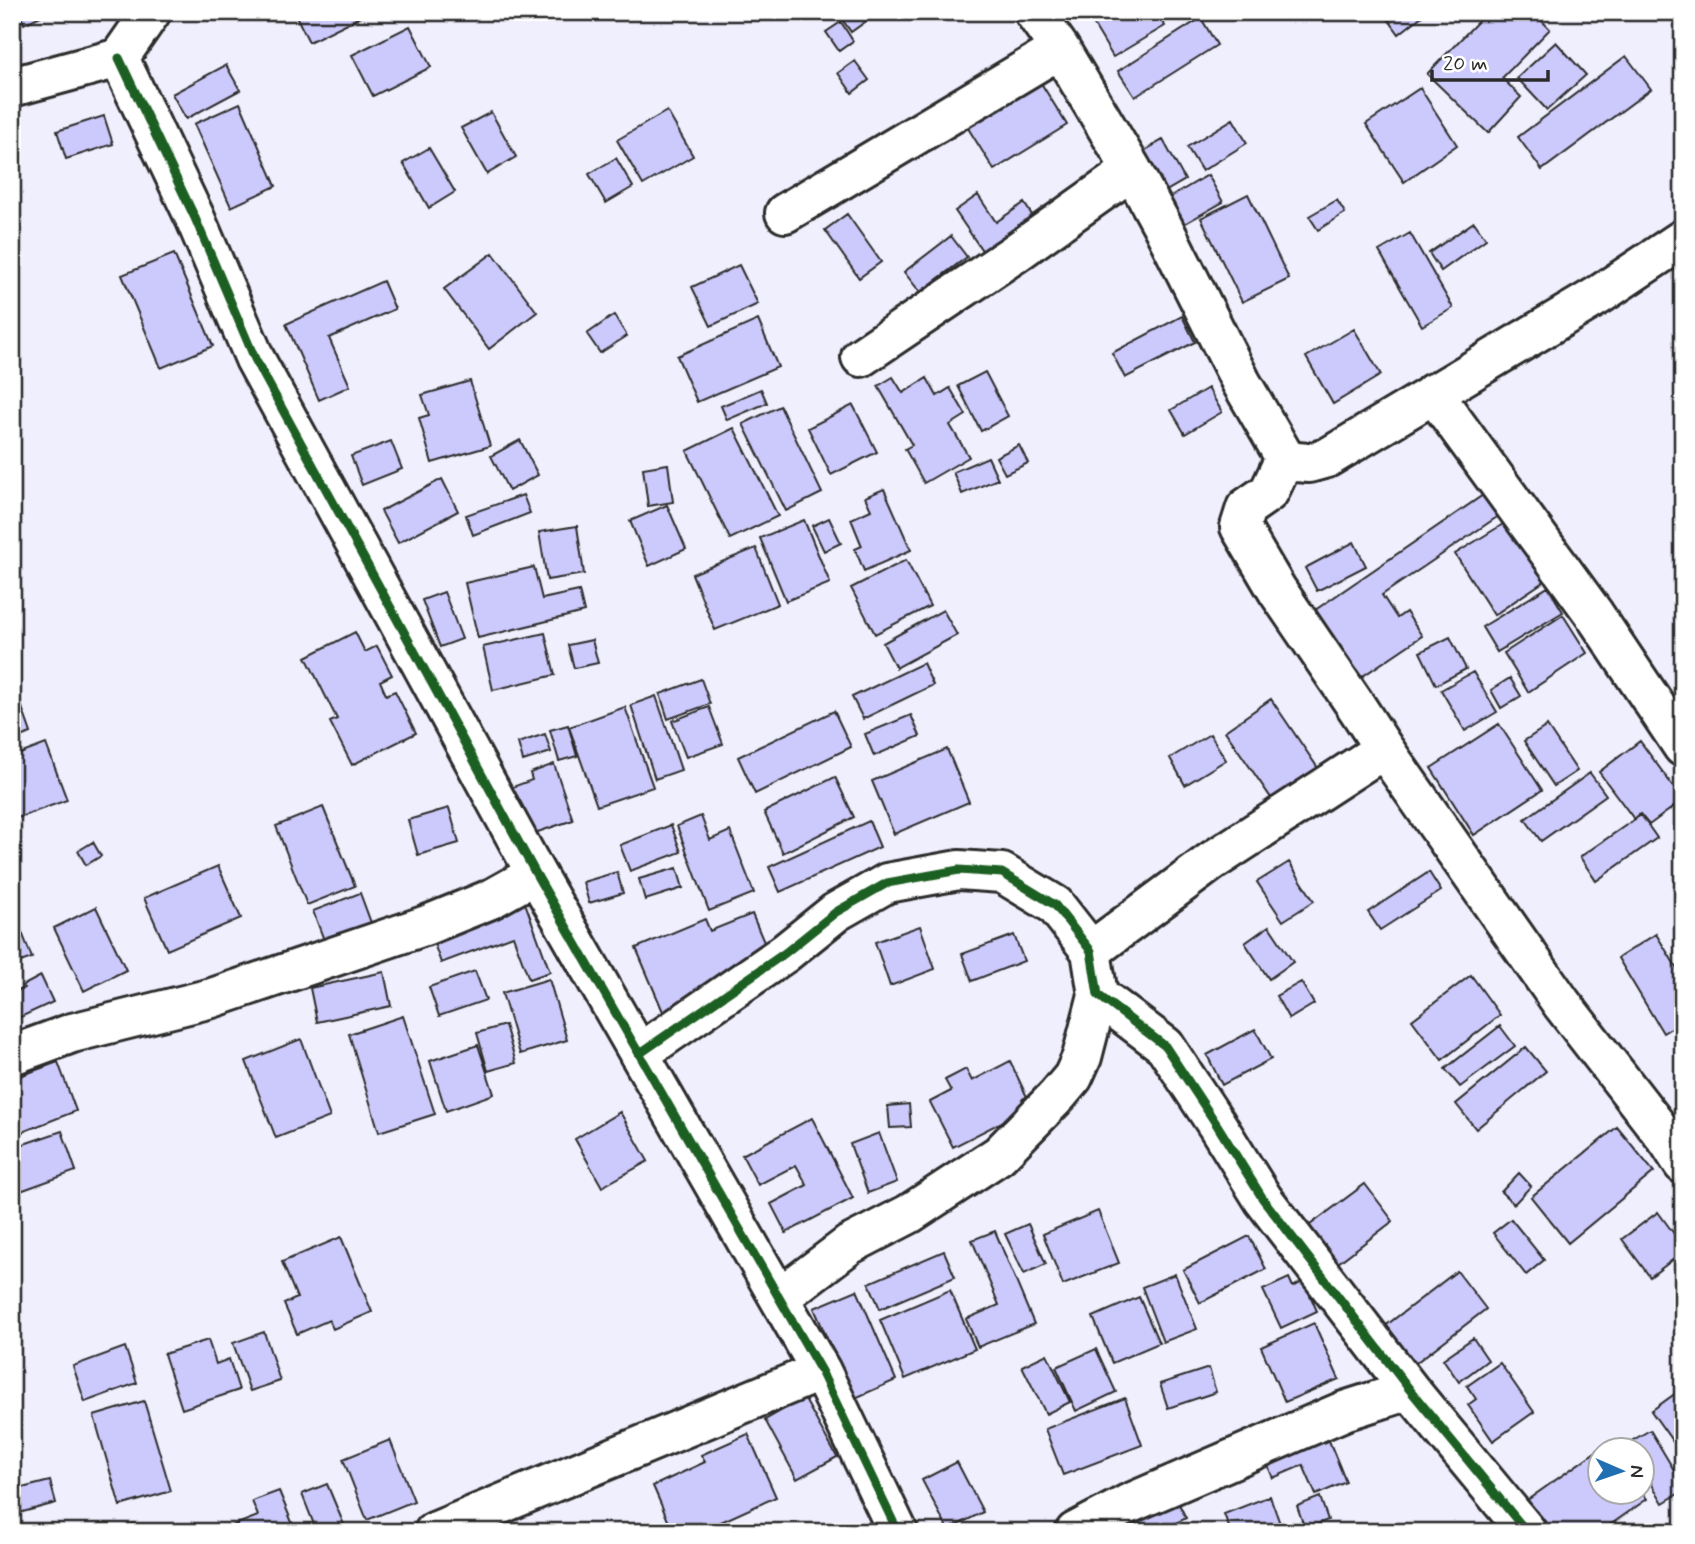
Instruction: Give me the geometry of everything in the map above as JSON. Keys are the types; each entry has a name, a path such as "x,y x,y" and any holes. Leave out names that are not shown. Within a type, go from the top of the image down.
{"street":[{"path":"12,88 119,58 151,12"},
{"path":"1034,12 1060,49 1132,170 1241,382 1285,458 1296,463 1327,458 1599,295 1682,242"},
{"path":"785,214 1060,49"},
{"path":"119,58 195,218 255,359 536,874 821,1371 898,1532"},
{"path":"861,357 1014,254 1132,170"},
{"path":"1433,393 1594,614 1683,747"},
{"path":"1285,458 1269,492 1246,508 1240,527 1277,590 1384,750 1562,1004 1669,1142 1683,1164"},
{"path":"1091,951 1212,861 1384,750"},
{"path":"639,1054 785,953 836,912 887,883 959,870 1002,873 1055,905 1091,951 1098,995 1082,1057 1073,1076 1057,1096 999,1155 909,1214 849,1245 780,1297"},
{"path":"12,1055 72,1033 212,998 427,925 491,899 536,874"},
{"path":"1098,995 1165,1046 1264,1199 1410,1390 1527,1532"},
{"path":"434,1532 821,1371"},
{"path":"1075,1532 1128,1504 1344,1410 1410,1390"}],"building":[{"path":"19,12 49,12 24,24"},
{"path":"294,12 370,12 309,42"},
{"path":"837,12 879,12 851,32"},
{"path":"1086,12 1157,12 1165,26 1113,57"},
{"path":"1383,12 1427,12 1399,34"},
{"path":"1487,12 1533,12 1550,29 1502,78 1521,97 1488,133 1427,74"},
{"path":"1201,18 1217,45 1135,97 1118,71"},
{"path":"841,22 853,41 839,51 826,32"},
{"path":"410,26 431,67 373,96 352,55"},
{"path":"1556,42 1586,75 1547,110 1517,78"},
{"path":"1626,56 1651,89 1542,170 1518,137"},
{"path":"855,61 869,80 852,93 838,73"},
{"path":"226,65 240,90 186,119 172,94"},
{"path":"1036,75 1067,125 994,170 963,120"},
{"path":"1420,88 1457,145 1404,182 1366,124"},
{"path":"240,103 276,186 231,207 194,124"},
{"path":"667,111 693,156 643,185 617,140"},
{"path":"491,112 516,157 487,174 461,128"},
{"path":"104,116 113,144 66,159 57,131"},
{"path":"1233,119 1247,143 1202,171 1187,147"},
{"path":"1163,140 1185,180 1166,191 1144,151"},
{"path":"429,148 455,192 429,208 403,163"},
{"path":"616,158 633,187 606,203 589,174"},
{"path":"1208,175 1223,202 1184,224 1169,198"},
{"path":"1248,194 1289,279 1242,302 1201,218"},
{"path":"978,195 996,222 1024,203 1038,224 988,259 955,211"},
{"path":"1337,200 1345,213 1318,230 1309,216"},
{"path":"847,214 881,262 859,278 825,230"},
{"path":"1474,222 1486,239 1441,271 1429,253"},
{"path":"1410,233 1453,308 1422,326 1379,251"},
{"path":"951,236 967,257 920,292 904,272"},
{"path":"493,253 537,312 489,349 444,289"},
{"path":"174,254 213,346 161,368 122,275"},
{"path":"739,265 758,304 711,326 692,287"},
{"path":"383,281 395,309 329,338 350,386 319,400 286,324"},
{"path":"614,315 627,336 600,353 587,334"},
{"path":"1182,316 1195,342 1125,378 1112,353"},
{"path":"758,320 778,367 697,402 677,356"},
{"path":"1354,329 1381,375 1333,404 1306,357"},
{"path":"985,372 1008,416 981,431 958,386"},
{"path":"893,377 903,393 927,378 937,396 950,388 966,415 950,425 969,457 924,483 905,449 912,445 878,386"},
{"path":"470,381 490,446 432,463 419,418 429,415 422,395"},
{"path":"1208,388 1222,412 1185,434 1171,410"},
{"path":"761,389 767,403 727,420 721,406"},
{"path":"853,405 877,452 831,475 808,428"},
{"path":"780,406 822,493 786,511 743,424"},
{"path":"734,428 778,516 730,539 687,451"},
{"path":"520,440 538,475 509,491 491,456"},
{"path":"391,441 402,469 362,485 351,456"},
{"path":"1019,445 1028,463 1005,474 996,457"},
{"path":"988,457 998,479 962,494 953,472"},
{"path":"668,464 673,502 648,506 643,468"},
{"path":"442,479 458,511 398,543 381,511"},
{"path":"884,489 911,550 864,571 855,549 862,546 851,519 871,510 865,497"},
{"path":"1486,493 1500,515 1382,595 1397,618 1406,612 1422,636 1351,684 1305,617"},
{"path":"523,495 530,513 473,535 466,515"},
{"path":"667,505 686,549 649,566 630,521"},
{"path":"829,518 841,543 824,551 812,526"},
{"path":"804,520 830,583 786,601 760,538"},
{"path":"1508,521 1546,580 1494,615 1455,554"},
{"path":"577,526 584,574 547,580 539,532"},
{"path":"1354,542 1366,566 1317,591 1305,568"},
{"path":"756,548 778,604 715,630 692,574"},
{"path":"906,560 930,606 875,634 851,588"},
{"path":"534,567 542,599 579,591 584,612 478,638 465,583"},
{"path":"1548,587 1563,612 1497,652 1482,627"},
{"path":"444,592 462,639 440,647 422,600"},
{"path":"943,610 957,635 896,668 883,643"},
{"path":"1563,615 1587,653 1528,692 1504,653"},
{"path":"355,632 365,652 377,646 392,675 380,681 386,695 395,691 416,733 352,765 330,722 337,719 306,657"},
{"path":"545,633 555,675 493,690 483,647"},
{"path":"1450,637 1466,669 1436,685 1420,652"},
{"path":"592,640 598,663 574,668 568,645"},
{"path":"923,663 933,685 863,719 852,697"},
{"path":"1473,672 1497,712 1465,731 1441,690"},
{"path":"1510,678 1521,696 1501,708 1491,690"},
{"path":"12,679 31,733 12,740"},
{"path":"701,679 710,704 668,719 660,694"},
{"path":"656,696 681,770 655,779 631,705"},
{"path":"1271,699 1324,777 1278,808 1225,731"},
{"path":"625,707 653,787 597,806 569,727"},
{"path":"709,707 723,744 686,757 672,721"},
{"path":"834,711 851,747 755,794 738,757"},
{"path":"911,715 920,736 874,756 865,734"},
{"path":"1499,724 1542,790 1474,835 1431,768"},
{"path":"568,725 577,756 559,761 550,730"},
{"path":"1547,726 1577,771 1554,786 1524,741"},
{"path":"545,734 551,752 523,761 518,743"},
{"path":"1210,734 1226,760 1185,785 1170,758"},
{"path":"1640,741 1683,800 1649,825 1640,814 1634,819 1599,772"},
{"path":"46,744 67,800 12,820 12,757"},
{"path":"947,749 969,802 894,834 872,781"},
{"path":"554,764 573,820 523,837 507,789 532,780 530,773"},
{"path":"1590,773 1606,795 1541,841 1525,819"},
{"path":"835,777 854,817 783,853 764,812"},
{"path":"323,807 355,886 307,905 276,826"},
{"path":"449,808 459,843 418,855 408,820"},
{"path":"1641,815 1657,838 1596,881 1580,857"},
{"path":"701,816 710,840 730,831 754,893 709,911 677,826"},
{"path":"869,821 880,847 780,892 769,867"},
{"path":"671,825 681,852 630,871 620,845"},
{"path":"93,842 101,856 86,865 78,851"},
{"path":"1289,862 1314,901 1283,921 1257,882"},
{"path":"218,866 241,918 167,950 144,898"},
{"path":"677,868 683,888 645,900 639,879"},
{"path":"617,872 623,893 589,903 583,882"},
{"path":"1429,872 1441,891 1380,930 1368,912"},
{"path":"360,893 374,931 327,948 313,911"},
{"path":"524,900 550,972 529,979 513,936 441,963 431,935"},
{"path":"12,907 32,958 12,965"},
{"path":"96,907 126,970 84,991 54,928"},
{"path":"752,914 769,954 664,1014 636,948 705,919 710,931"},
{"path":"920,926 935,969 890,986 875,942"},
{"path":"1269,926 1293,962 1269,979 1245,943"},
{"path":"1656,934 1683,978 1683,1021 1663,1033 1618,958"},
{"path":"1014,935 1024,961 972,981 962,954"},
{"path":"475,971 486,1000 439,1016 429,987"},
{"path":"384,972 391,1006 317,1022 310,988"},
{"path":"1471,975 1500,1015 1442,1060 1412,1020"},
{"path":"41,976 53,1002 12,1021 12,993"},
{"path":"549,979 567,1040 520,1054 502,993"},
{"path":"1301,982 1314,1004 1289,1019 1276,996"},
{"path":"403,1016 435,1114 379,1132 349,1034"},
{"path":"505,1025 516,1063 488,1071 477,1033"},
{"path":"1500,1026 1515,1046 1460,1087 1445,1069"},
{"path":"1255,1029 1271,1059 1222,1085 1207,1055"},
{"path":"301,1039 330,1117 276,1138 246,1061"},
{"path":"478,1045 494,1094 446,1111 430,1061"},
{"path":"1526,1047 1546,1071 1476,1129 1456,1104"},
{"path":"1010,1061 1027,1097 1022,1099 1027,1109 953,1147 930,1102 951,1091 945,1080 966,1069 972,1081"},
{"path":"58,1062 76,1111 12,1136 12,1079"},
{"path":"1683,1084 1683,1105 1674,1089"},
{"path":"909,1104 911,1127 890,1128 888,1106"},
{"path":"620,1112 648,1161 602,1187 575,1139"},
{"path":"812,1118 853,1198 786,1233 771,1204 807,1185 796,1165 758,1185 742,1155"},
{"path":"1617,1127 1654,1172 1568,1243 1531,1197"},
{"path":"62,1131 76,1171 12,1194 12,1148"},
{"path":"879,1133 897,1182 868,1193 850,1144"},
{"path":"1519,1173 1531,1186 1514,1204 1501,1192"},
{"path":"1365,1184 1393,1221 1330,1269 1302,1231"},
{"path":"1098,1211 1119,1263 1063,1285 1043,1234"},
{"path":"1658,1212 1683,1246 1683,1252 1650,1277 1622,1239"},
{"path":"1511,1219 1544,1260 1526,1275 1493,1233"},
{"path":"1028,1224 1046,1264 1024,1274 1005,1234"},
{"path":"995,1231 1034,1324 978,1347 966,1319 999,1305 972,1240"},
{"path":"1249,1236 1266,1269 1200,1303 1183,1270"},
{"path":"341,1237 372,1312 333,1329 329,1320 297,1334 284,1304 297,1298 282,1262"},
{"path":"944,1251 955,1277 880,1309 869,1283"},
{"path":"1457,1271 1486,1309 1413,1365 1384,1327"},
{"path":"1175,1274 1197,1329 1163,1342 1142,1287"},
{"path":"1289,1278 1293,1287 1304,1281 1317,1311 1281,1328 1263,1290"},
{"path":"857,1290 896,1380 853,1399 814,1308"},
{"path":"950,1290 975,1349 905,1379 880,1320"},
{"path":"1139,1297 1159,1343 1112,1363 1093,1317"},
{"path":"1314,1323 1339,1379 1285,1402 1261,1347"},
{"path":"264,1332 280,1381 250,1391 233,1343"},
{"path":"1473,1338 1488,1360 1459,1382 1443,1359"},
{"path":"208,1340 216,1364 229,1359 239,1390 182,1409 164,1354"},
{"path":"125,1347 137,1383 85,1402 73,1366"},
{"path":"1096,1349 1116,1392 1076,1411 1056,1367"},
{"path":"1047,1354 1070,1402 1046,1414 1022,1366"},
{"path":"1500,1363 1534,1412 1493,1441 1468,1405 1476,1399 1467,1386"},
{"path":"1209,1368 1216,1392 1168,1408 1160,1384"},
{"path":"1683,1388 1683,1456 1651,1411"},
{"path":"804,1398 837,1457 797,1479 765,1420"},
{"path":"1125,1398 1142,1445 1063,1475 1045,1429"},
{"path":"144,1401 171,1491 120,1506 94,1416"},
{"path":"1650,1430 1654,1436 1640,1436"},
{"path":"1325,1431 1346,1482 1316,1495 1303,1465 1273,1478 1264,1457"},
{"path":"748,1434 776,1497 699,1532 673,1532 653,1486 705,1462 701,1455"},
{"path":"390,1440 414,1501 367,1520 343,1459"},
{"path":"1656,1440 1683,1485 1683,1491 1663,1503 1656,1491"},
{"path":"1586,1459 1586,1506 1637,1506 1600,1532 1547,1532 1526,1501"},
{"path":"957,1462 983,1512 948,1530 922,1480"},
{"path":"50,1481 56,1503 19,1513 14,1490"},
{"path":"327,1484 347,1532 317,1532 302,1494"},
{"path":"279,1491 296,1532 226,1532 224,1529 258,1516 252,1501"},
{"path":"1175,1496 1186,1518 1158,1532 1111,1532"},
{"path":"1270,1496 1283,1532 1231,1532 1224,1514"},
{"path":"1320,1497 1328,1520 1305,1529 1297,1506"},
{"path":"134,1524 136,1532 104,1532"}],"cycle path":[{"path":"119,58 195,218 255,359 536,874 821,1371 898,1532"},
{"path":"639,1054 785,953 836,912 887,883 959,870 1002,873 1055,905 1091,951 1098,995 1165,1046 1263,1199 1410,1390 1527,1532"}]}
